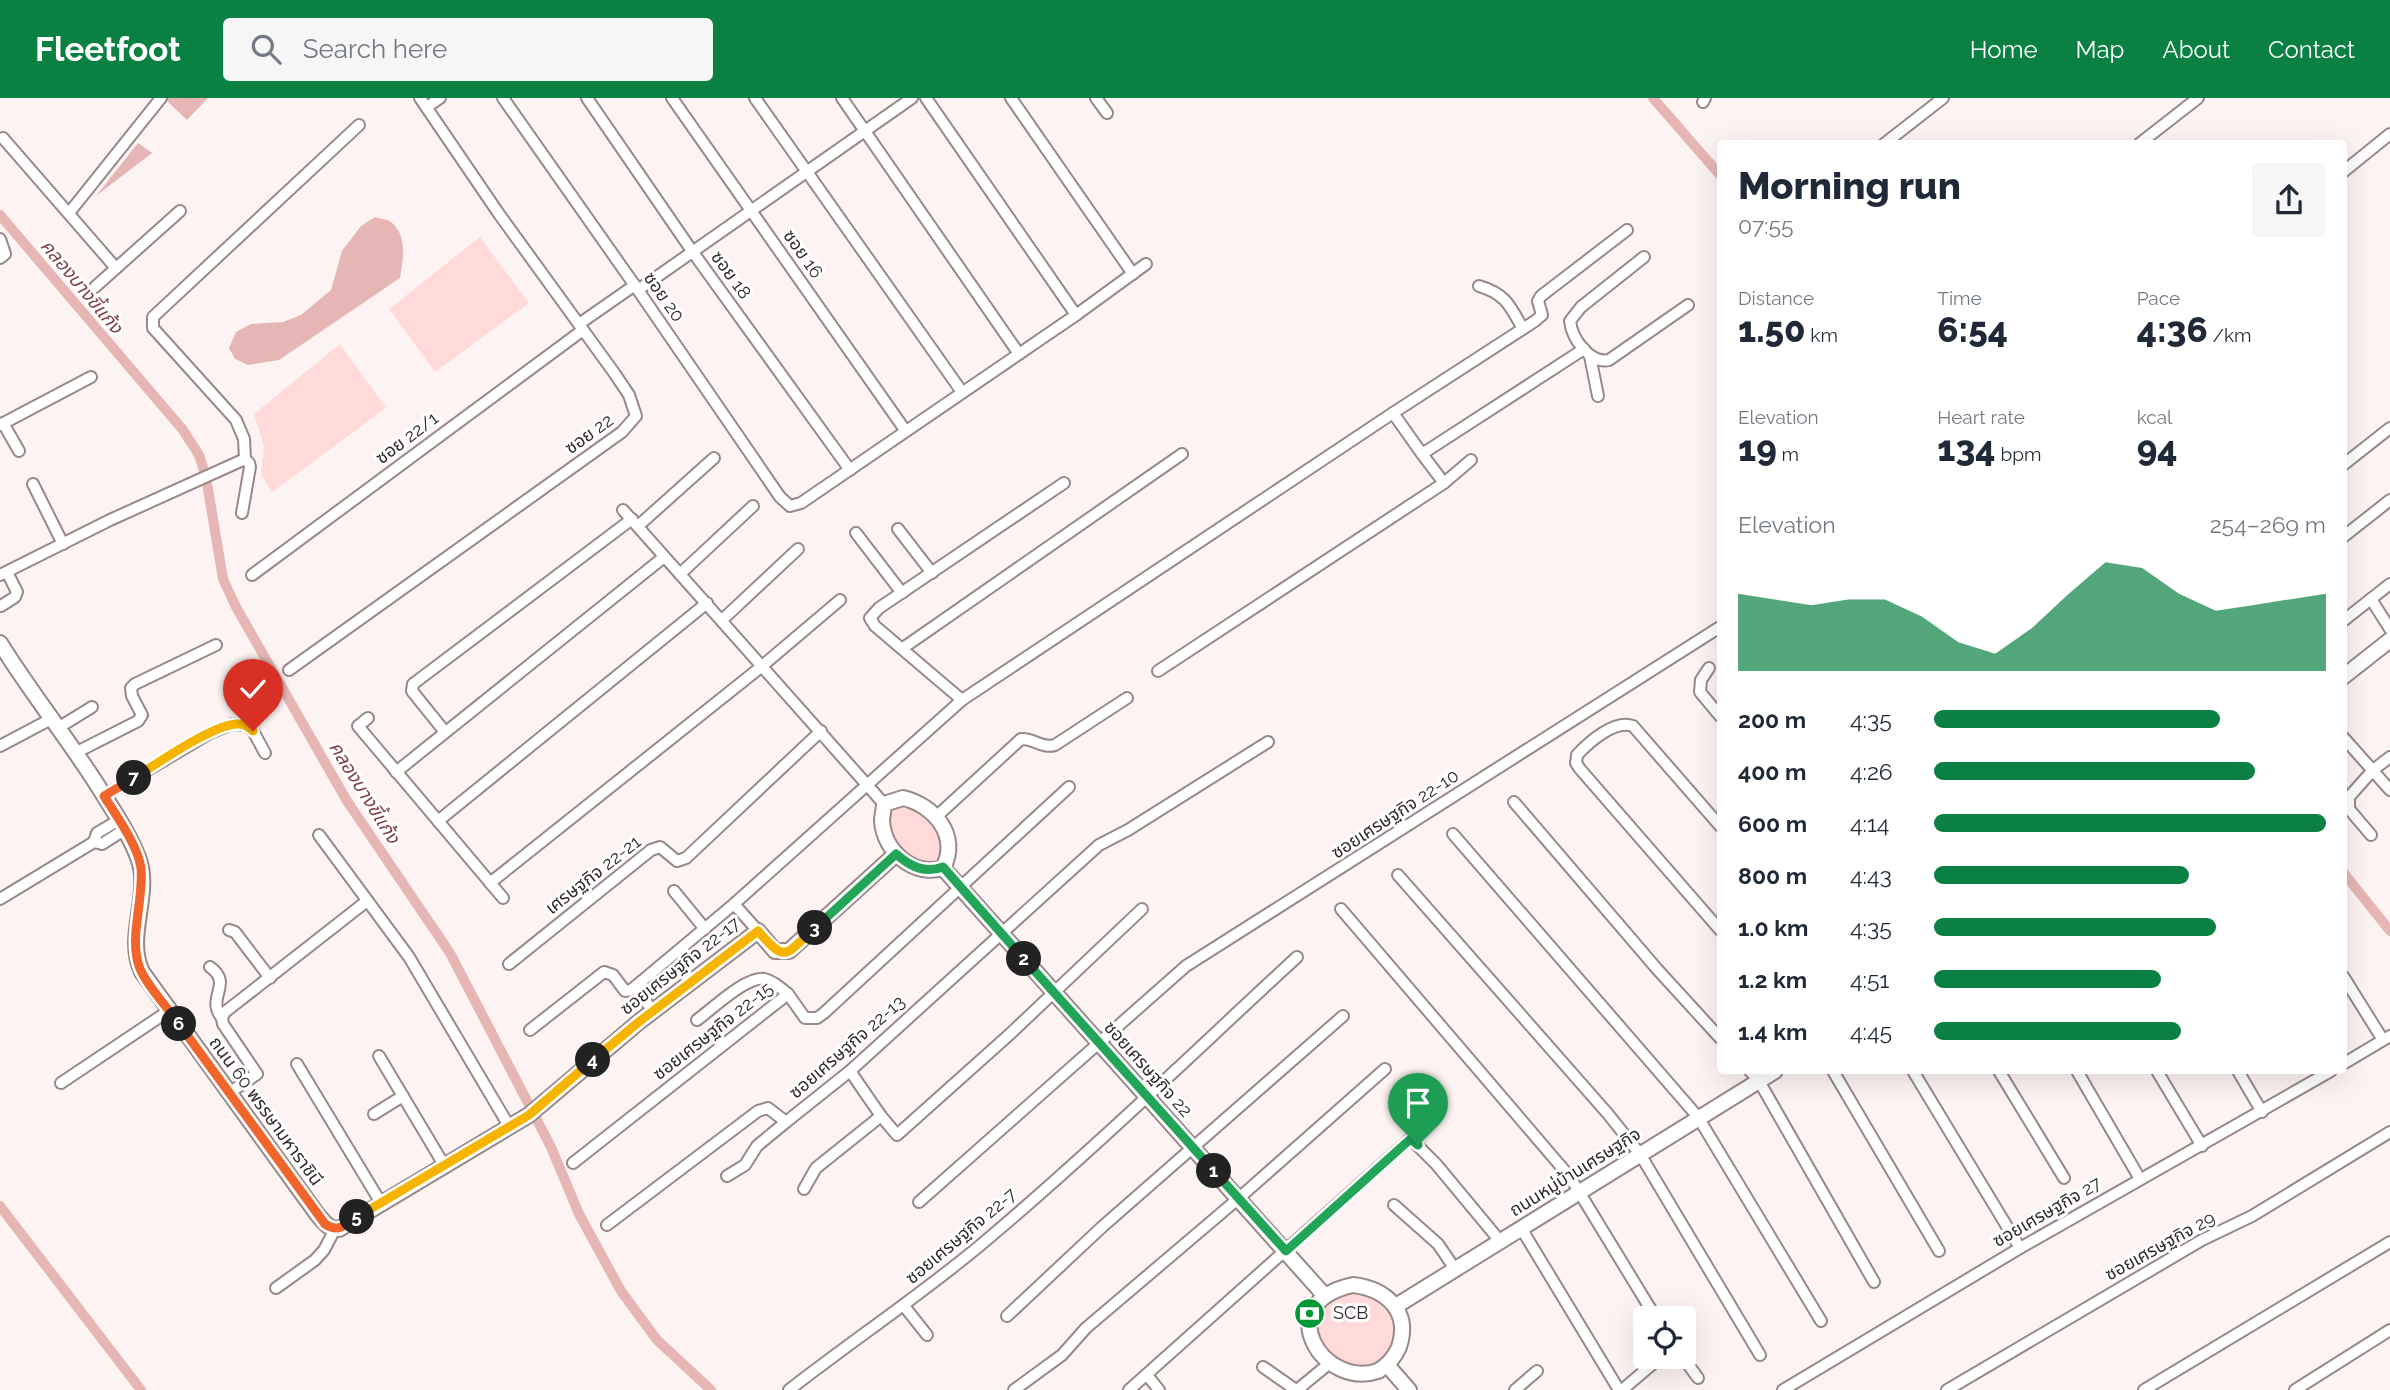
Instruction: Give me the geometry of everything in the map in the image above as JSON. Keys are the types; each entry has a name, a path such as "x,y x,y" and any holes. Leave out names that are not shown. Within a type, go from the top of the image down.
{"street":[{"path":"69,213 161,98"},
{"path":"423,103 440,98"},
{"name":"ซอย 20","path":"503,98 637,287 780,497 790,506 801,503 850,470"},
{"name":"ซอย 18","path":"587,98 692,251 850,470"},
{"name":"ซอย 16","path":"672,98 905,430"},
{"path":"755,98 962,393"},
{"path":"842,98 1019,354"},
{"name":"ซอย 22/1","path":"252,575 581,327 912,98"},
{"path":"926,98 1076,315"},
{"path":"1011,98 1133,274"},
{"path":"1096,98 1107,114"},
{"path":"1889,140 1943,98"},
{"path":"2144,140 2198,98"},
{"name":"ซอย 22","path":"289,670 631,424 636,416 629,395 423,103"},
{"path":"242,513 250,467 245,459 244,439 236,420 153,328 153,317 359,125"},
{"path":"2347,169 2390,134"},
{"path":"3,138 115,267"},
{"path":"95,287 180,211"},
{"path":"530,1030 604,972 613,975 625,991 635,988 869,786 962,700 1542,315 1538,302 1541,296 1627,230"},
{"path":"0,239 3,254"},
{"path":"1598,396 1587,353 1570,327 1570,321 1644,257"},
{"path":"850,470 1146,264"},
{"path":"1479,286 1493,290 1503,297 1522,329"},
{"path":"1587,353 1598,360 1609,360 1688,305"},
{"path":"1422,454 1587,353"},
{"path":"19,451 1,424 91,377"},
{"path":"1393,413 1444,483"},
{"path":"2347,462 2390,428"},
{"path":"903,648 1182,454"},
{"path":"445,733 412,691 413,684 635,523 714,458"},
{"path":"1,606 15,597 17,592 3,573 110,520 245,459"},
{"path":"1158,671 1444,483 1471,460"},
{"path":"962,700 870,621 873,613 1064,483"},
{"path":"33,484 63,544"},
{"path":"2347,534 2390,500"},
{"path":"680,574 753,506"},
{"path":"623,510 884,804 882,821 886,836 896,854 907,863 922,869 931,871 943,867 947,859 947,845 937,816 923,805 903,798 884,804"},
{"path":"898,529 932,573"},
{"path":"856,533 902,593"},
{"path":"722,620 798,549"},
{"path":"396,772 664,557"},
{"path":"2347,618 2390,584"},
{"path":"2371,599 2390,629"},
{"path":"490,883 761,667 840,600"},
{"path":"438,821 707,604"},
{"name":"ซอยเศรษฐกิจ 22-10","path":"919,1202 1186,966 1717,629"},
{"path":"2347,674 2390,639"},
{"name":"ถนน 60 พรรษามหาราชินี","path":"0,643 104,796 141,868 136,950 138,965 317,1214 325,1224 335,1229"},
{"path":"75,753 138,721 142,715 132,696 131,688 135,684 216,645"},
{"path":"1709,668 1700,681 1700,692 1717,712"},
{"path":"937,816 1021,739 1045,746 1055,745 1127,698"},
{"path":"0,746 92,708"},
{"path":"368,718 358,726 503,898"},
{"path":"104,796 210,733 232,724 246,725 253,731 265,753"},
{"path":"1717,823 1633,726 1628,724 1613,727 1577,755 1576,763 1717,927"},
{"name":"เศรษฐกิจ 22-21","path":"509,964 651,850 660,847 677,861 686,858 821,731"},
{"path":"2347,741 2390,790"},
{"name":"ซอยเศรษฐกิจ 22-13","path":"607,1225 749,1116 768,1108 786,1122 850,1071 1099,845 1128,830 1268,742"},
{"path":"2371,835 2349,809 2349,797 2373,770 2390,757"},
{"path":"960,887 1069,787"},
{"path":"1514,802 1717,1035"},
{"path":"0,899 94,842 97,833 121,825"},
{"path":"1453,834 1698,1117 1821,1321"},
{"path":"319,835 409,957 509,1126"},
{"name":"ซอยเศรษฐกิจ 22-17","path":"335,1229 529,1115 618,1039 758,931 775,951 789,951 896,854"},
{"name":"ซอยเศรษฐกิจ 22","path":"943,867 1325,1296"},
{"path":"1398,875 1640,1154 1760,1355"},
{"name":"ซอยเศรษฐกิจ 22-15","path":"573,1163 788,994 805,1018 817,1018 960,887"},
{"path":"674,891 705,929"},
{"path":"222,1018 225,1012 367,901"},
{"path":"734,904 758,931"},
{"path":"850,1071 897,1135 1010,1034 1142,909"},
{"path":"1341,909 1580,1192 1649,1306"},
{"path":"229,930 235,932 271,978"},
{"name":"ซอยเศรษฐกิจ 22-7","path":"789,1390 904,1306 983,1243 1297,957"},
{"path":"210,967 216,971 219,978 220,987 214,1005 216,1011 257,1074 229,1093"},
{"path":"697,1020 745,984 756,979 772,982 788,994"},
{"path":"2347,982 2386,1038 2347,1062"},
{"path":"635,988 654,1012"},
{"path":"61,1083 170,1010"},
{"path":"1007,1316 1102,1227 1343,1016"},
{"path":"379,1056 444,1165"},
{"path":"297,1064 381,1203"},
{"path":"1014,1390 1062,1354 1086,1328 1385,1069"},
{"path":"1835,1074 1939,1251"},
{"path":"1915,1074 2020,1248"},
{"path":"2001,1074 2064,1178"},
{"path":"2079,1074 2140,1179"},
{"path":"2159,1074 2202,1146"},
{"path":"2240,1074 2262,1112"},
{"name":"ซอยเศรษฐกิจ 27","path":"1783,1390 2020,1248 2262,1112 2322,1074"},
{"path":"1754,1076 1874,1282"},
{"name":"ถนนหมู่บ้านเศรษฐกิจ","path":"1396,1306 1698,1117 1754,1076"},
{"path":"374,1114 403,1096"},
{"path":"804,1189 816,1168 881,1116"},
{"path":"1129,1390 1436,1116"},
{"path":"727,1176 745,1165 757,1146 786,1122"},
{"name":"ซอยเศรษฐกิจ 29","path":"1947,1390 2202,1240 2252,1216 2390,1132"},
{"path":"1411,1139 1436,1164 1500,1241"},
{"path":"1394,1205 1438,1244 1455,1269"},
{"path":"1521,1228 1621,1390 1646,1369"},
{"path":"276,1288 315,1261 335,1229"},
{"path":"2144,1390 2390,1242"},
{"path":"1353,1285 1368,1287 1383,1294 1396,1306 1401,1326 1398,1348 1387,1365 1372,1375 1356,1378 1340,1375 1325,1367 1315,1355 1308,1333 1314,1309 1325,1296 1338,1288 1353,1285"},
{"path":"904,1306 927,1335"},
{"path":"2295,1390 2390,1330"},
{"path":"1387,1365 1407,1389"},
{"path":"1263,1367 1296,1390 1325,1367"},
{"path":"1691,1369 1698,1378"},
{"path":"1515,1390 1537,1371"},
{"path":"1147,1375 1159,1390"}],"shaded area":[{"path":"208,98 187,120 166,100"},
{"path":"138,143 152,153 96,196"},
{"path":"375,217 391,222 400,234 403,248 400,278 279,360 248,365 235,359 229,348 236,332 251,324 283,322 301,315 331,290 342,251 361,226"},
{"path":"480,237 529,303 435,372 389,309"},
{"path":"340,344 386,408 272,492 261,474 264,446 254,414"},
{"path":"905,805 928,814 937,826 942,848 940,862 915,857 894,841 888,825 891,807"},
{"path":"1342,1290 1372,1293 1396,1322 1397,1331 1392,1347 1372,1370 1323,1359 1314,1319 1322,1306"}],"waterway":[{"path":"1653,98 1717,172"},
{"name":"คลองบางขี้แก้ง","path":"0,215 183,430 199,455 206,477 223,579 236,607 347,801 450,953 551,1147 579,1214 621,1291 657,1340 711,1390"},
{"path":"2347,877 2390,931"},
{"path":"0,1206 141,1390"}],"place":[{"name":"SCB","path":"1310,1313"}],"route":[{"path":"253,731 246,725 239,724 220,728 104,796 124,830 141,868 136,950 138,965 290,1178 325,1224 335,1229 529,1115 640,1021 758,931 775,951 789,951 896,854 907,863 922,869 931,871 943,867 1286,1251 1406,1143 1411,1139 1418,1145"}]}
